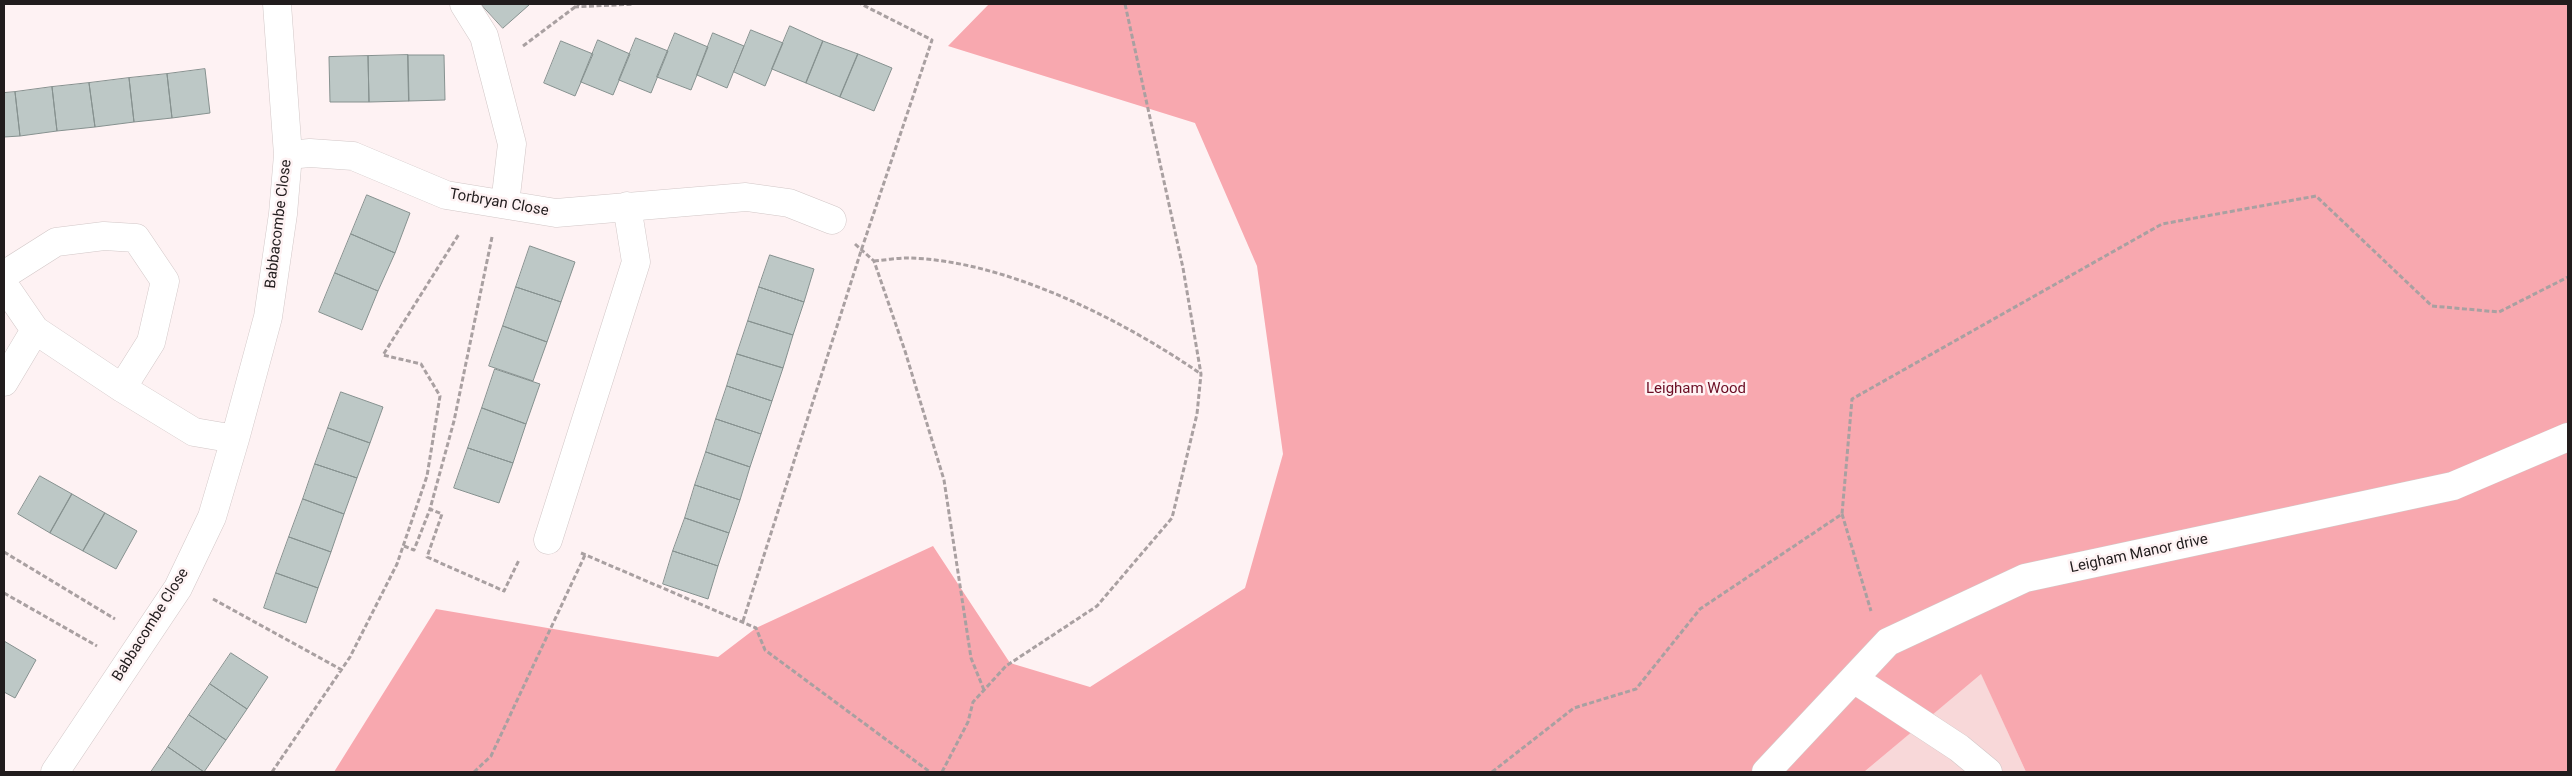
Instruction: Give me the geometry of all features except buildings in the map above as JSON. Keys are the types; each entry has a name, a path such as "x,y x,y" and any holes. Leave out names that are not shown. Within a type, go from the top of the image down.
{"street":[{"name":"Babbacombe Close","path":"54,772 181,581 212,517 235,439 268,317 283,214 288,155 277,4"},
{"path":"464,4 484,36 512,144 495,202"},
{"name":"Torbryan Close","path":"288,155 353,156 446,195 556,213 746,197 789,203 832,220"},
{"path":"548,540 636,262 627,206"},
{"path":"4,275 56,242 104,236 136,238 165,281 151,342 122,388"},
{"path":"4,285 35,330 122,388 194,432 235,439"},
{"path":"4,382 35,330"},
{"name":"Leigham Manor drive","path":"1766,772 1888,642 2026,578 2453,486 2568,437"},
{"path":"1854,678 1959,748 1988,772"}],"path":[{"path":"493,69 578,4"},
{"path":"574,7 634,4"},
{"path":"743,621 861,251 932,40 861,4"},
{"path":"942,772 968,722 973,702 1006,666 1097,606 1172,518 1197,414 1201,374 1183,268 1125,4"},
{"path":"1888,642 1869,608 1842,514 1852,399 2162,224 2316,196 2432,306 2499,312 2568,277"},
{"path":"404,546 414,550 430,510 454,421 495,202"},
{"path":"272,772 342,670 393,573 427,476 440,396 421,364 383,355 495,202"},
{"path":"861,251 874,261 905,351 944,480 971,658 984,690"},
{"path":"874,261 908,258 952,263 1017,279 1107,318 1172,354 1201,374"},
{"path":"430,510 442,514 427,558 504,591 522,553 536,550 548,540 743,621 756,628 765,650 930,772"},
{"path":"1492,772 1574,708 1636,689 1700,608 1842,514"},
{"path":"4,552 145,637"},
{"path":"474,772 491,756 585,555"},
{"path":"181,581 342,670"},
{"path":"4,593 128,663"}],"shaded area":[{"path":"1981,673 2026,772 1864,772"}],"green space":[{"name":"Leigham Wood","path":"989,4 2568,4 2568,772 2026,772 1981,674 1864,772 334,772 436,609 718,657 756,628 933,546 1010,663 1090,687 1245,588 1283,454 1257,266 1195,123 948,46"}]}
